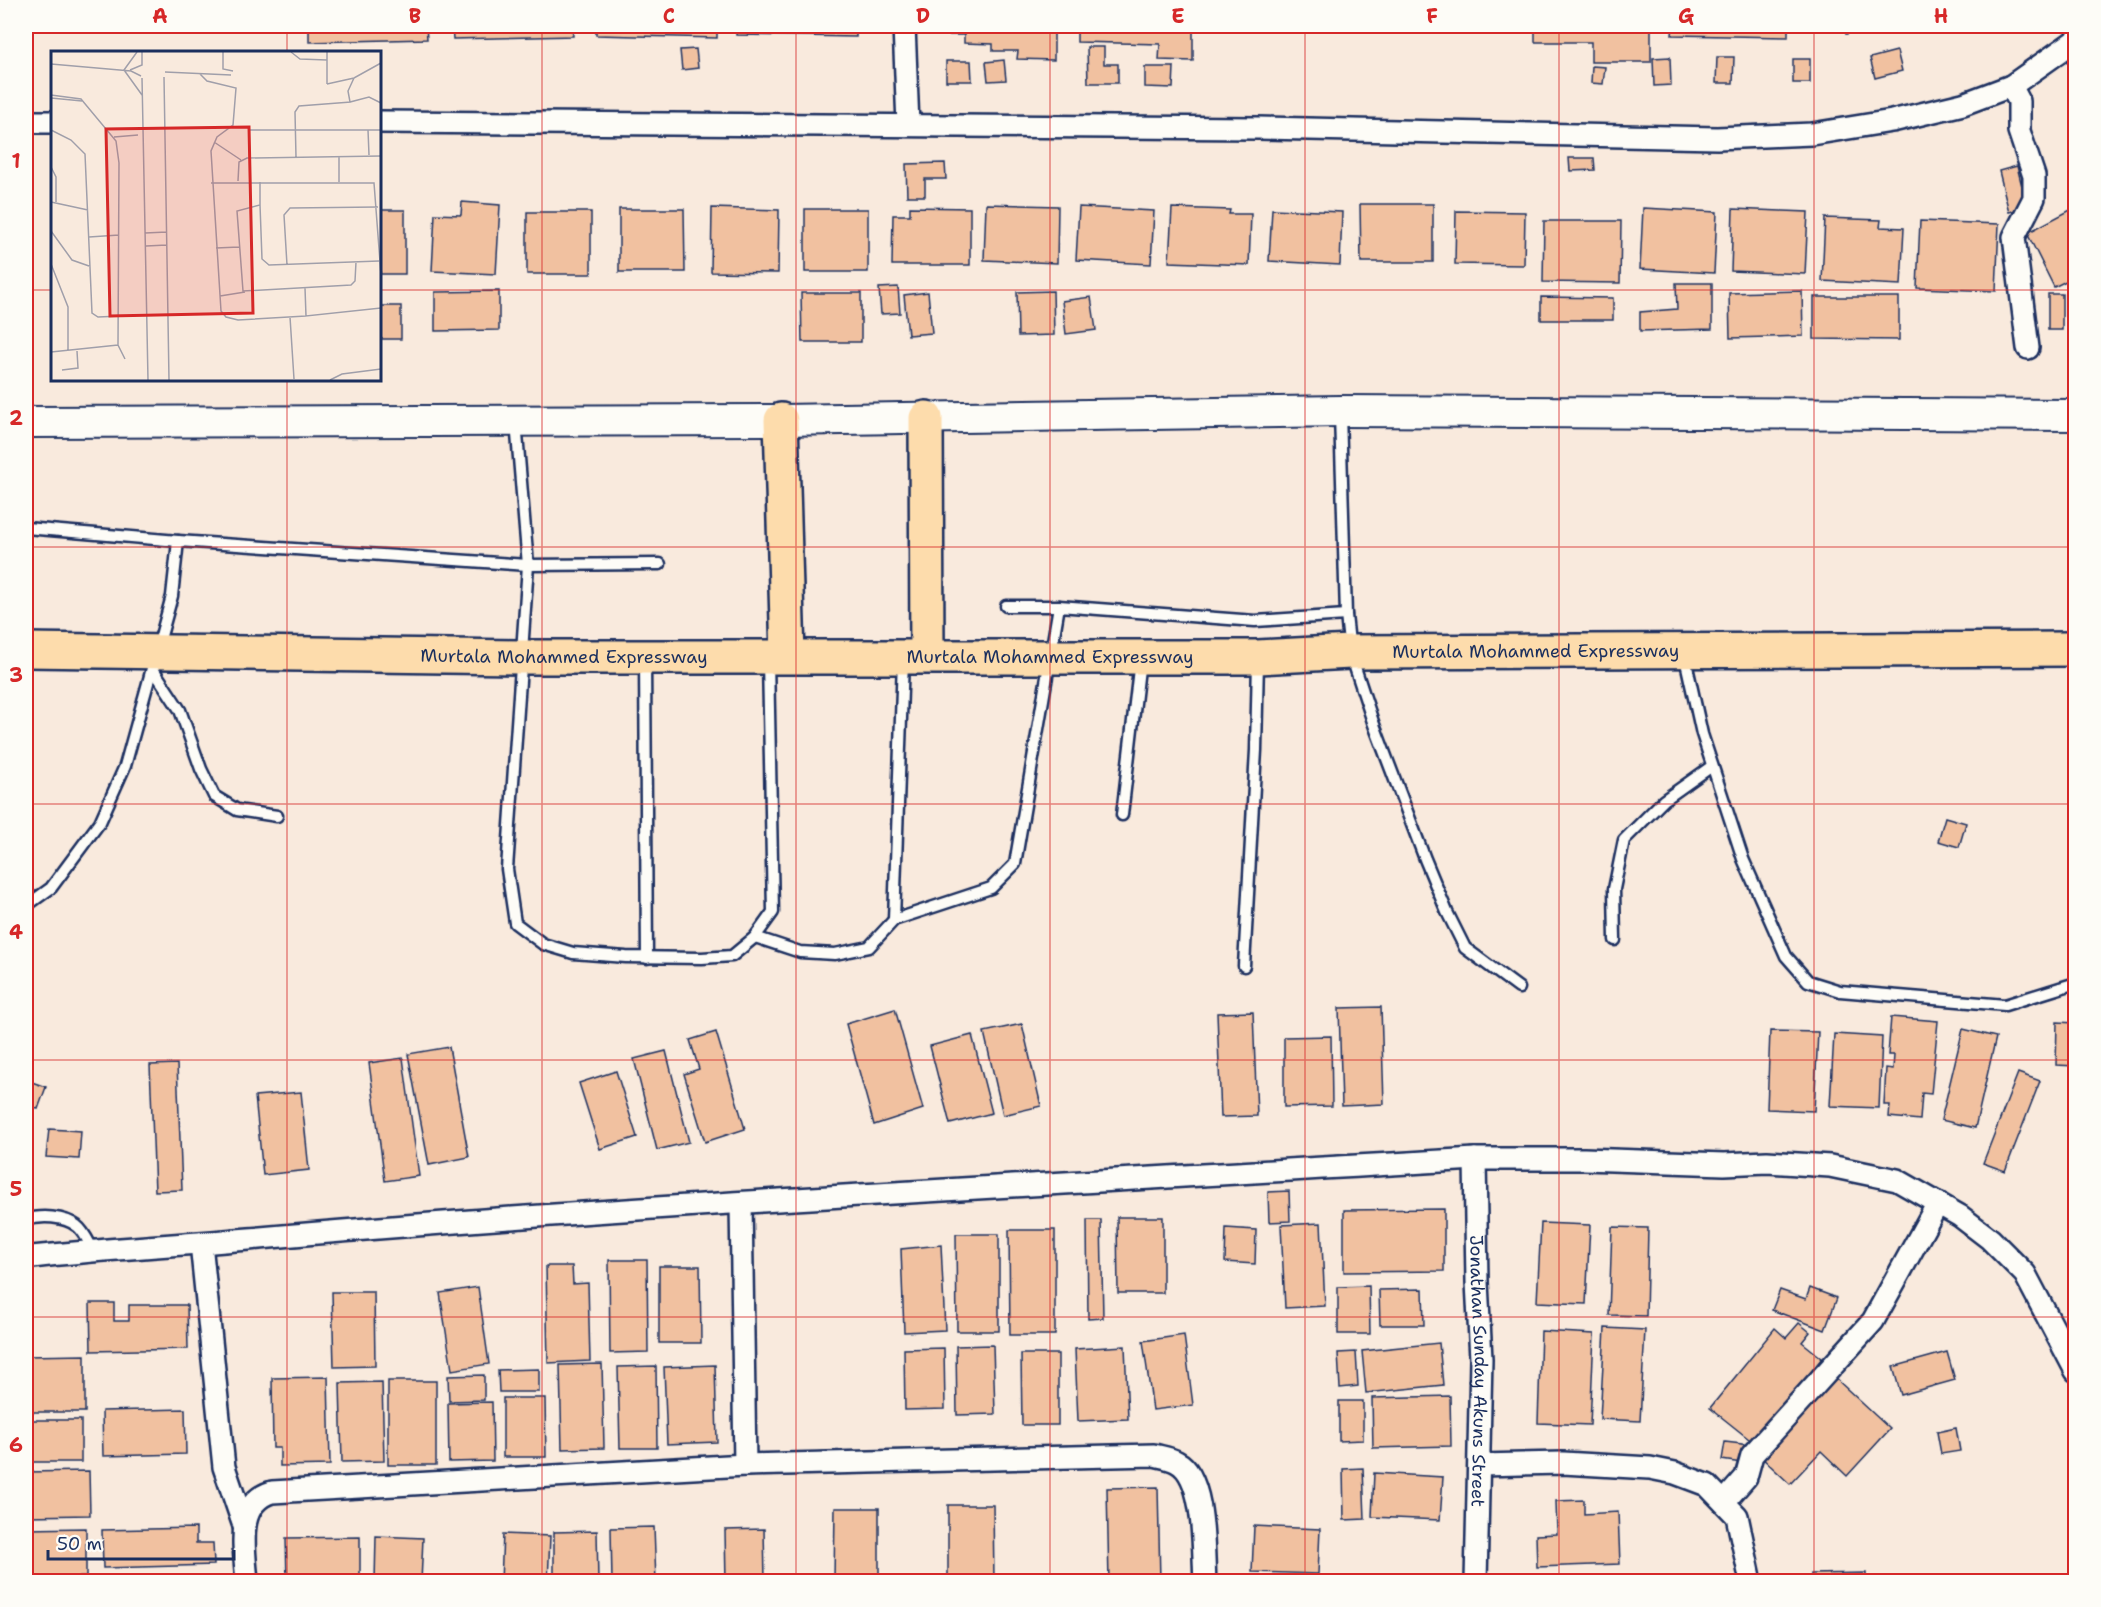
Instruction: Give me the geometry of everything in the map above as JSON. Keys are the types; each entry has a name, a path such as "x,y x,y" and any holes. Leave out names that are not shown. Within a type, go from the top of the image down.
{"main road":[{"path":"26,422 781,420 1340,411 2076,415"},
{"path":"915,657 926,418"},
{"path":"778,657 781,420"},
{"name":"Murtala Mohammed Expressway","path":"26,650 155,660 521,657 1258,657 1350,652 2076,649"}],"street":[{"path":"904,26 908,125"},
{"path":"381,122 1258,128 1718,138 1812,134 1892,121 1964,104 2011,86 2076,40"},
{"path":"2011,86 2019,101 2019,131 2034,176 2034,198 2014,237 2028,348"},
{"path":"26,122 51,122"},
{"path":"26,1259 93,1250 201,1243 471,1219 1475,1159 1584,1159 1724,1164 1767,1162 1830,1166 1897,1180 1960,1216 1990,1239 2025,1274 2076,1371"},
{"name":"Jonathan Sunday Akuns Street","path":"1475,1159 1481,1359 1476,1581"},
{"path":"741,1203 745,1465"},
{"path":"1724,1502 1746,1477 1752,1455 1873,1321 1938,1203"},
{"path":"201,1243 224,1467 244,1526 246,1581"},
{"path":"244,1526 251,1506 261,1495 272,1492 745,1465 1154,1455 1178,1462 1192,1480 1200,1501 1205,1581"},
{"path":"1480,1465 1563,1463 1650,1468 1675,1473 1707,1485 1737,1516 1751,1581"}],"lane":[{"path":"1340,411 1346,615 1350,652 1373,722 1452,921 1465,948 1519,988"},
{"path":"516,420 528,566 507,869 515,923 543,944 573,953 647,958 732,956 755,937 773,912 771,872 778,657"},
{"path":"26,528 528,566 660,564"},
{"path":"26,906 51,888 100,822 125,766 172,596 178,541"},
{"path":"1006,606 1059,606 1255,621 1346,615"},
{"path":"755,937 800,952 835,954 869,947 894,920 992,888 1015,864 1059,606"},
{"path":"1683,651 1694,706 1743,859 1786,956 1808,981 1840,991 2005,1005 2076,983"},
{"path":"645,657 647,958"},
{"path":"894,920 915,657"},
{"path":"1122,815 1140,657"},
{"path":"1244,966 1256,750 1258,657"},
{"path":"155,660 180,710 201,769 214,796 237,810 277,816"},
{"path":"1615,940 1614,889 1624,840 1664,800 1712,766"},
{"path":"26,1220 33,1217 60,1218 79,1226 93,1250"}],"building":[{"path":"309,26 426,26 427,39 309,42"},
{"path":"452,26 572,26 573,36 453,39"},
{"path":"596,26 717,26 717,38 596,35"},
{"path":"736,26 856,26 856,37 736,35"},
{"path":"939,26 1054,26 1054,60 1017,59 1018,51 993,51 993,44 964,43 964,35 939,35"},
{"path":"1077,26 1193,26 1193,61 1159,60 1160,44 1077,42"},
{"path":"1535,26 1651,26 1651,62 1591,62 1591,42 1535,42"},
{"path":"1673,26 1788,26 1788,37 1672,35"},
{"path":"1844,26 1876,26 1846,34"},
{"path":"1087,47 1104,47 1104,64 1118,64 1118,83 1088,83"},
{"path":"696,49 698,68 682,70 680,50"},
{"path":"1897,51 1902,71 1875,78 1870,58"},
{"path":"1670,57 1671,85 1654,86 1653,58"},
{"path":"1717,57 1734,57 1733,83 1716,83"},
{"path":"1793,59 1810,59 1810,83 1793,83"},
{"path":"1004,60 1006,80 988,81 986,62"},
{"path":"946,61 971,61 972,81 946,81"},
{"path":"1592,66 1605,67 1603,84 1591,83"},
{"path":"1145,67 1174,67 1173,88 1145,87"},
{"path":"1569,158 1594,158 1595,170 1570,171"},
{"path":"945,163 946,179 925,179 925,196 907,196 906,164"},
{"path":"2017,166 2027,207 2009,212 1999,171"},
{"path":"462,202 500,205 496,274 432,271 435,214 461,215"},
{"path":"986,204 1058,206 1057,263 984,260"},
{"path":"1360,204 1433,204 1433,262 1361,262"},
{"path":"26,205 32,205 33,272 26,272"},
{"path":"910,207 970,208 970,265 892,265 893,215 910,215"},
{"path":"1079,207 1154,211 1151,264 1076,260"},
{"path":"2076,207 2076,276 2054,287 2027,233"},
{"path":"712,208 779,210 778,273 711,272"},
{"path":"1172,208 1230,210 1229,214 1251,214 1249,265 1169,262"},
{"path":"1643,208 1717,212 1714,273 1640,269"},
{"path":"619,209 684,209 685,272 619,272"},
{"path":"805,209 868,209 868,272 805,272"},
{"path":"1272,209 1342,212 1340,265 1269,261"},
{"path":"1733,209 1808,212 1805,274 1731,271"},
{"path":"381,210 405,210 405,274 381,274"},
{"path":"1456,211 1525,212 1524,265 1455,264"},
{"path":"527,212 591,212 591,274 527,274"},
{"path":"1825,218 1881,220 1880,227 1904,228 1901,285 1822,281"},
{"path":"1544,221 1621,221 1620,283 1543,282"},
{"path":"1920,221 1999,224 1996,291 1917,288"},
{"path":"1676,283 1712,283 1712,329 1640,331 1640,312 1677,309"},
{"path":"898,287 900,313 881,314 879,288"},
{"path":"499,291 499,330 435,331 435,292"},
{"path":"1053,291 1054,335 1018,336 1017,292"},
{"path":"1802,291 1803,336 1730,338 1729,293"},
{"path":"928,292 932,333 908,335 904,295"},
{"path":"801,293 861,293 861,342 802,342"},
{"path":"2048,294 2062,294 2062,330 2048,330"},
{"path":"1091,297 1096,330 1066,334 1062,301"},
{"path":"1541,297 1613,298 1613,320 1541,320"},
{"path":"1814,297 1899,297 1899,340 1814,339"},
{"path":"381,306 401,306 401,339 381,339"},
{"path":"1945,817 1966,823 1959,847 1938,841"},
{"path":"1381,1007 1384,1104 1342,1106 1339,1008"},
{"path":"895,1009 923,1109 874,1125 846,1024"},
{"path":"1253,1012 1257,1116 1221,1117 1217,1013"},
{"path":"1891,1017 1938,1021 1931,1094 1922,1093 1920,1120 1889,1117 1890,1105 1884,1105 1886,1068 1893,1069 1894,1055 1888,1055"},
{"path":"2057,1022 2076,1023 2076,1066 2056,1065"},
{"path":"1022,1024 1041,1106 1003,1115 984,1032"},
{"path":"1963,1029 1996,1037 1975,1128 1941,1120"},
{"path":"1770,1031 1818,1032 1814,1111 1767,1109"},
{"path":"716,1032 745,1129 705,1142 684,1074 699,1069 690,1040"},
{"path":"1834,1034 1882,1037 1879,1108 1830,1106"},
{"path":"972,1035 992,1113 950,1124 930,1046"},
{"path":"1331,1036 1332,1106 1284,1107 1284,1037"},
{"path":"449,1047 469,1157 429,1165 408,1054"},
{"path":"666,1051 689,1142 657,1150 634,1059"},
{"path":"403,1058 419,1176 385,1181 369,1063"},
{"path":"177,1064 182,1190 155,1191 150,1065"},
{"path":"616,1071 637,1137 600,1149 579,1083"},
{"path":"2018,1073 2040,1081 2005,1171 1983,1163"},
{"path":"26,1080 46,1087 38,1109 26,1105"},
{"path":"301,1092 309,1170 263,1175 255,1096"},
{"path":"49,1129 81,1131 79,1159 46,1157"},
{"path":"1289,1191 1290,1221 1269,1222 1268,1192"},
{"path":"1444,1209 1444,1271 1344,1272 1344,1210"},
{"path":"1117,1217 1163,1217 1163,1293 1118,1293"},
{"path":"1087,1220 1101,1220 1103,1318 1088,1319"},
{"path":"1321,1223 1325,1306 1285,1308 1281,1225"},
{"path":"1541,1223 1590,1225 1586,1304 1537,1302"},
{"path":"1612,1227 1648,1228 1646,1316 1609,1315"},
{"path":"1226,1228 1256,1230 1255,1264 1225,1262"},
{"path":"1009,1230 1055,1230 1055,1335 1010,1335"},
{"path":"956,1234 999,1234 999,1331 957,1331"},
{"path":"941,1245 945,1330 904,1332 901,1249"},
{"path":"609,1260 647,1260 648,1352 610,1353"},
{"path":"546,1266 572,1266 573,1284 588,1283 590,1361 548,1363"},
{"path":"659,1266 700,1266 701,1343 659,1343"},
{"path":"1369,1286 1370,1334 1338,1334 1338,1287"},
{"path":"478,1287 489,1364 452,1370 440,1293"},
{"path":"1810,1288 1837,1298 1825,1330 1772,1310 1780,1290 1806,1299"},
{"path":"1423,1289 1424,1325 1380,1325 1379,1290"},
{"path":"332,1292 374,1292 375,1366 334,1367"},
{"path":"90,1303 114,1303 114,1321 129,1321 129,1305 187,1305 188,1349 91,1351"},
{"path":"1799,1323 1810,1332 1802,1342 1822,1358 1754,1443 1710,1408 1775,1328 1786,1338"},
{"path":"1605,1328 1645,1330 1640,1421 1600,1419"},
{"path":"1541,1331 1594,1334 1590,1425 1538,1423"},
{"path":"1184,1335 1193,1405 1153,1410 1143,1341"},
{"path":"1439,1343 1443,1385 1366,1393 1362,1351"},
{"path":"993,1345 995,1414 957,1415 956,1346"},
{"path":"1125,1346 1128,1419 1078,1421 1075,1349"},
{"path":"944,1348 945,1409 905,1410 904,1349"},
{"path":"1356,1352 1358,1386 1340,1388 1338,1353"},
{"path":"1947,1352 1955,1380 1901,1395 1893,1367"},
{"path":"1021,1354 1058,1354 1058,1425 1022,1425"},
{"path":"85,1355 85,1412 26,1412 26,1356"},
{"path":"602,1364 604,1448 562,1449 560,1365"},
{"path":"715,1365 717,1442 667,1444 664,1367"},
{"path":"656,1366 657,1448 620,1448 618,1367"},
{"path":"539,1369 539,1392 499,1392 498,1370"},
{"path":"484,1375 484,1400 449,1401 448,1376"},
{"path":"1833,1376 1890,1429 1847,1476 1821,1451 1790,1484 1759,1455"},
{"path":"328,1377 330,1465 280,1466 280,1448 273,1448 272,1378"},
{"path":"388,1381 436,1381 436,1465 388,1465"},
{"path":"382,1382 384,1461 342,1462 340,1383"},
{"path":"1450,1396 1451,1446 1373,1448 1372,1398"},
{"path":"503,1398 545,1398 546,1457 503,1457"},
{"path":"1339,1401 1363,1401 1363,1440 1339,1441"},
{"path":"492,1402 493,1461 449,1462 448,1403"},
{"path":"185,1409 186,1454 103,1456 102,1411"},
{"path":"26,1420 81,1420 81,1462 26,1462"},
{"path":"1956,1428 1960,1451 1941,1454 1937,1432"},
{"path":"1725,1442 1750,1445 1748,1464 1722,1460"},
{"path":"1363,1468 1365,1519 1344,1520 1343,1469"},
{"path":"89,1471 90,1515 26,1516 26,1472"},
{"path":"1374,1473 1443,1477 1440,1520 1372,1517"},
{"path":"1158,1487 1160,1582 1109,1582 1107,1488"},
{"path":"1584,1500 1584,1514 1618,1512 1620,1564 1537,1567 1536,1535 1557,1534 1556,1501"},
{"path":"948,1505 993,1505 994,1582 948,1582"},
{"path":"835,1508 879,1508 879,1582 834,1582"},
{"path":"1254,1526 1320,1529 1318,1574 1252,1572"},
{"path":"654,1527 656,1582 612,1582 611,1528"},
{"path":"86,1528 86,1577 29,1578 28,1529"},
{"path":"196,1528 196,1543 213,1543 214,1565 103,1568 102,1530"},
{"path":"764,1529 765,1582 726,1582 725,1530"},
{"path":"597,1531 598,1582 554,1582 554,1532"},
{"path":"503,1534 550,1536 548,1582 501,1582"},
{"path":"376,1536 423,1538 421,1582 375,1582"},
{"path":"360,1537 360,1582 287,1582 286,1538"},
{"path":"1866,1573 1866,1582 1811,1582 1811,1574"}]}
